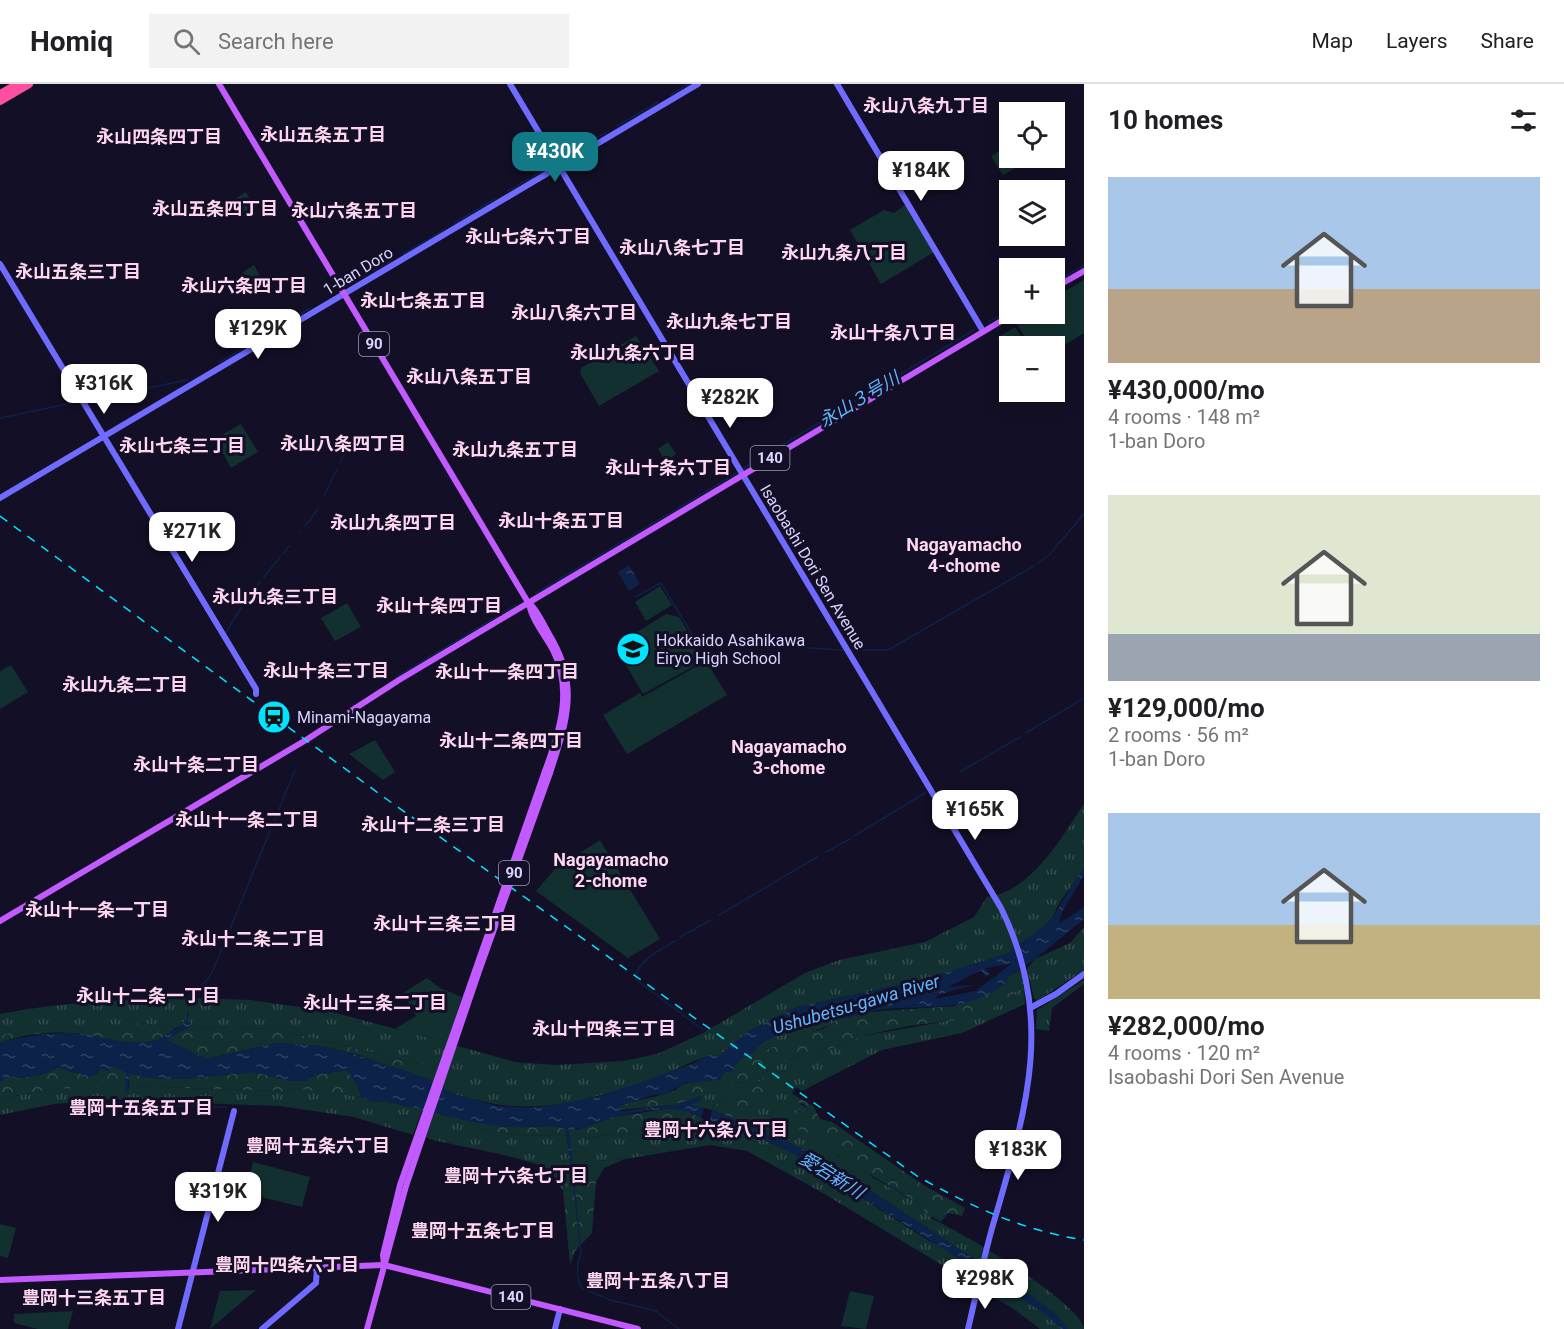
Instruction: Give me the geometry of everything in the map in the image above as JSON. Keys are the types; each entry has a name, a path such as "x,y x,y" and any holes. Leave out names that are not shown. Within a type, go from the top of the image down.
{"highway":[{"path":"0,94 18,84"},
{"path":"0,101 29,84"}],"main road":[{"name":"90","path":"219,84 529,604 554,652 563,682 561,724 548,772 412,1157 383,1255 384,1264 367,1329"},
{"path":"1065,282 1084,271"},
{"name":"140","path":"0,921 306,741 399,680 999,322"},
{"name":"140","path":"0,1280 384,1264 638,1329"}],"street":[{"name":"Isaobashi Dori Sen Avenue","path":"510,84 1001,908 1016,944 1032,1007"},
{"name":"1-ban Doro","path":"0,498 698,84"},
{"path":"837,84 983,331"},
{"path":"0,264 256,689 256,694"},
{"path":"968,1329 1027,1098 1032,1055 1032,1007 1084,974"},
{"path":"178,1329 234,1111"},
{"path":"262,1329 316,1282 317,1267"},
{"path":"555,1329 560,1309"}],"green space":[{"path":"999,151 999,168 1016,168 1003,175 991,156"},
{"path":"246,192 256,210 243,218 233,200"},
{"path":"908,203 936,251 881,284 850,230 884,210 894,213"},
{"path":"254,265 264,283 253,289 242,273"},
{"path":"1084,280 1084,333 1065,345 1065,336 1024,336 1017,324 1065,324 1065,291"},
{"path":"1015,327 1021,336 1000,336"},
{"path":"636,336 659,371 599,406 580,373 581,368"},
{"path":"241,424 258,452 231,468 215,439"},
{"path":"668,442 676,454 671,458 676,467 671,471 658,449"},
{"path":"660,586 672,605 646,621 635,602"},
{"path":"347,603 361,627 335,641 321,618"},
{"path":"666,614 679,617 705,660 643,694 620,655 622,645 626,643 624,640"},
{"path":"706,661 727,695 627,754 603,715 640,693 642,697"},
{"path":"11,665 28,692 0,709 0,671"},
{"path":"375,740 395,772 383,780 349,754"},
{"path":"1084,804 1084,868 1060,902 1051,920 1032,937 1017,945 1019,951 922,980 797,1007 750,1030 719,1056 700,1059 622,1089 574,1102 526,1106 501,1105 457,1095 440,1085 454,1045 515,1062 556,1065 623,1061 657,1054 703,1033 805,973 839,960 925,942 974,917 987,897 1003,893 1031,874 1055,847"},
{"path":"600,840 660,939 628,958 536,891 555,869"},
{"path":"1084,927 1084,970 1037,1001 1034,998 1027,969 1035,959 1070,943"},
{"path":"1020,970 1024,984 1000,1005 971,1018 908,1026 862,1036 815,1055 803,1055 789,1059 746,1082 732,1083 719,1091 674,1105 619,1110 619,1106 666,1093 684,1084 712,1080 726,1071 731,1072 737,1062 757,1046 769,1049 801,1035 823,1029 837,1020 868,1012 955,1006"},
{"path":"427,978 440,988 462,997 447,1043 395,1029 416,1016 403,993"},
{"path":"1084,980 1084,984 1052,1008 1049,1031 1036,1029 1037,1010"},
{"path":"1024,984 1025,1004 962,1033 882,1050 802,1091 796,1087 789,1098 809,1109 804,1130 831,1142 838,1157 849,1160 875,1179 925,1207 932,1219 967,1237 1017,1268 1063,1302 1078,1317 1084,1329 1040,1329 1011,1307 973,1287 965,1279 816,1189 747,1151 710,1145 625,1159 581,1162 564,1160 567,1181 563,1190 552,1173 542,1166 426,1138 434,1113 475,1122 475,1127 519,1136 562,1135 583,1138 635,1132 673,1122 691,1127 701,1118 730,1125 789,1151 929,1241 981,1263 817,1156 767,1132 765,1125 750,1119 750,1108 760,1098 787,1085 785,1071 734,1093 712,1110 689,1105 701,1096 719,1091 732,1083 746,1082 789,1059 803,1055 815,1055 862,1036 942,1022 1000,1005"},
{"path":"195,998 250,1000 328,1011 449,1043 440,1069 274,1029 189,1027 191,1022 183,1022 182,1026 175,1028 141,1023 0,1035 0,1014 73,1004"},
{"path":"834,1014 845,1019 769,1049 757,1046 772,1037"},
{"path":"141,1023 175,1028 165,1037 144,1043 55,1032 27,1035 0,1043 0,1035 29,1030"},
{"path":"189,1027 274,1029 440,1069 435,1084 359,1055 321,1046 276,1043 210,1058 202,1057 166,1040"},
{"path":"112,1066 126,1072 126,1086 52,1089 0,1099 0,1082 6,1077 33,1076 59,1067 71,1072 96,1074 101,1068 106,1069"},
{"path":"346,1070 356,1082 361,1097 294,1088 282,1091 129,1086 129,1073 148,1078 184,1079 254,1072 292,1081 304,1081 315,1075"},
{"path":"784,1071 791,1079 787,1084 750,1108 751,1118 765,1125 767,1132 712,1110 734,1093"},
{"path":"126,1086 125,1092 128,1092 129,1086 282,1091 294,1088 307,1089 361,1097 373,1102 385,1101 422,1110 413,1135 354,1117 280,1106 110,1099 54,1104 0,1115 0,1099 52,1089"},
{"path":"791,1093 813,1106 820,1119 832,1122 925,1186 965,1208 962,1216 948,1213 941,1222 924,1212 925,1207 828,1150 830,1142 797,1128 793,1116 799,1109 807,1112 809,1109 803,1104 790,1101"},
{"path":"673,1108 687,1111 701,1118 691,1127 673,1122 635,1132 583,1138 562,1135 519,1136 475,1127 475,1122 504,1127 556,1126 578,1130 613,1117"},
{"path":"574,1156 581,1162 625,1159 604,1168 596,1182 592,1233 575,1251 570,1265 563,1190 567,1181 564,1160"},
{"path":"253,1162 310,1177 302,1207 245,1193"},
{"path":"0,1224 16,1228 8,1258 0,1256"},
{"path":"256,1290 210,1329 220,1291"},
{"path":"850,1291 874,1296 866,1329 841,1326"},
{"path":"73,1311 68,1329 38,1329 14,1323 14,1314"}],"water":[{"path":"629,565 640,584 629,591 618,572"},
{"name":"Ushubetsu-gawa River","path":"1084,867 1084,875 1062,912 1059,924 1084,907 1084,919 1035,959 1008,977 1008,981 993,992 960,1004 871,1011 845,1019 834,1014 772,1037 757,1046 757,1050 737,1062 731,1073 726,1071 720,1080 684,1083 665,1094 653,1095 619,1106 621,1111 674,1105 701,1096 702,1101 690,1105 704,1108 701,1118 683,1111 647,1111 608,1119 586,1127 569,1129 572,1159 570,1159 565,1129 551,1126 490,1125 385,1101 373,1102 361,1097 356,1082 346,1070 315,1075 304,1081 292,1081 254,1072 184,1079 148,1078 129,1073 128,1092 125,1092 126,1072 112,1066 108,1071 101,1068 92,1077 84,1078 79,1072 71,1072 59,1067 33,1076 6,1077 0,1082 0,1043 5,1041 37,1035 70,1033 121,1041 147,1042 159,1039 180,1027 184,1021 191,1022 189,1027 166,1040 202,1057 210,1058 276,1043 321,1046 427,1078 454,1094 497,1106 531,1108 598,1097 690,1065 708,1055 719,1056 750,1030 797,1007 922,980 1008,953 1051,920","holes":["1011,964 976,991 935,999 941,989 938,995 973,985 948,987 981,970 986,977 990,975 985,968"]},
{"name":"愛宕新川","path":"712,1110 758,1127 817,1156 1033,1297 1054,1312 1069,1329 1061,1329 1044,1313 789,1151 730,1125 709,1121"}],"waterway":[{"path":"670,95 689,84"},
{"path":"617,126 658,102"},
{"path":"593,139 606,133"},
{"path":"508,191 552,166"},
{"path":"455,223 496,198"},
{"path":"403,254 444,230"},
{"path":"364,276 391,261"},
{"name":"永山３号川","path":"1065,276 1084,265"},
{"path":"265,335 309,309"},
{"name":"永山３号川","path":"988,322 999,316"},
{"name":"永山３号川","path":"744,468 974,330"},
{"path":"220,362 257,340"},
{"path":"86,400 188,380"},
{"path":"0,418 82,401"},
{"path":"340,463 353,437"},
{"path":"324,496 337,469"},
{"name":"永山３号川","path":"536,593 737,473"},
{"path":"305,526 318,509"},
{"path":"1037,564 1049,555 1084,514"},
{"path":"283,554 289,546"},
{"path":"264,577 280,557"},
{"path":"852,650 888,650 1034,566"},
{"path":"244,602 260,582"},
{"path":"635,597 661,583 696,641 843,650"},
{"name":"永山３号川","path":"396,677 516,605"},
{"path":"225,634 242,606"},
{"path":"1026,733 1084,698"},
{"path":"960,772 1020,737"},
{"name":"永山３号川","path":"188,1002 191,990 205,982 214,968 295,770"},
{"path":"854,836 925,793"},
{"path":"826,852 850,839"},
{"path":"719,915 817,857"},
{"path":"680,937 711,920"},
{"path":"675,941 645,961 640,966 635,979 703,1030"},
{"name":"永山３号川","path":"187,1023 188,1011"},
{"path":"126,1100 126,1105 227,1107"},
{"path":"571,1159 581,1252 578,1274 582,1288 610,1300 656,1311 679,1329"}],"railway":[{"path":"0,516 385,798 917,1176 998,1216 1040,1230 1084,1240"}],"place":[{"name":"Hokkaido Asahikawa Eiryo High School","path":"633,649"},
{"name":"Minami-Nagayama","path":"274,717"}],"district":[{"name":"永山八条九丁目","path":"926,105"},
{"name":"永山五条五丁目","path":"323,134"},
{"name":"永山四条四丁目","path":"159,136"},
{"name":"永山五条四丁目","path":"215,208"},
{"name":"永山六条五丁目","path":"354,210"},
{"name":"永山七条六丁目","path":"528,236"},
{"name":"永山八条七丁目","path":"682,247"},
{"name":"永山九条八丁目","path":"844,252"},
{"name":"永山五条三丁目","path":"78,271"},
{"name":"永山六条四丁目","path":"244,285"},
{"name":"永山七条五丁目","path":"423,300"},
{"name":"永山八条六丁目","path":"574,312"},
{"name":"永山九条七丁目","path":"729,321"},
{"name":"永山十条八丁目","path":"893,332"},
{"name":"永山九条六丁目","path":"633,352"},
{"name":"永山八条五丁目","path":"469,376"},
{"name":"永山八条四丁目","path":"343,443"},
{"name":"永山七条三丁目","path":"182,445"},
{"name":"永山九条五丁目","path":"515,449"},
{"name":"永山十条六丁目","path":"668,467"},
{"name":"永山十条五丁目","path":"561,520"},
{"name":"永山九条四丁目","path":"393,522"},
{"name":"Nagayamacho 4-chome","path":"964,554"},
{"name":"永山九条三丁目","path":"275,596"},
{"name":"永山十条四丁目","path":"439,605"},
{"name":"永山十条三丁目","path":"326,670"},
{"name":"永山十一条四丁目","path":"507,671"},
{"name":"永山九条二丁目","path":"125,684"},
{"name":"永山十二条四丁目","path":"511,740"},
{"name":"Nagayamacho 3-chome","path":"789,756"},
{"name":"永山十条二丁目","path":"196,764"},
{"name":"永山十一条二丁目","path":"247,819"},
{"name":"永山十二条三丁目","path":"433,824"},
{"name":"Nagayamacho 2-chome","path":"611,869"},
{"name":"永山十一条一丁目","path":"97,909"},
{"name":"永山十三条三丁目","path":"445,923"},
{"name":"永山十二条二丁目","path":"253,938"},
{"name":"永山十二条一丁目","path":"148,995"},
{"name":"永山十三条二丁目","path":"375,1002"},
{"name":"永山十四条三丁目","path":"604,1028"},
{"name":"豊岡十五条五丁目","path":"141,1107"},
{"name":"豊岡十六条八丁目","path":"716,1129"},
{"name":"豊岡十五条六丁目","path":"318,1145"},
{"name":"豊岡十六条七丁目","path":"516,1175"},
{"name":"豊岡十五条七丁目","path":"483,1230"},
{"name":"豊岡十四条六丁目","path":"287,1264"},
{"name":"豊岡十五条八丁目","path":"658,1280"},
{"name":"豊岡十三条五丁目","path":"94,1297"}]}
